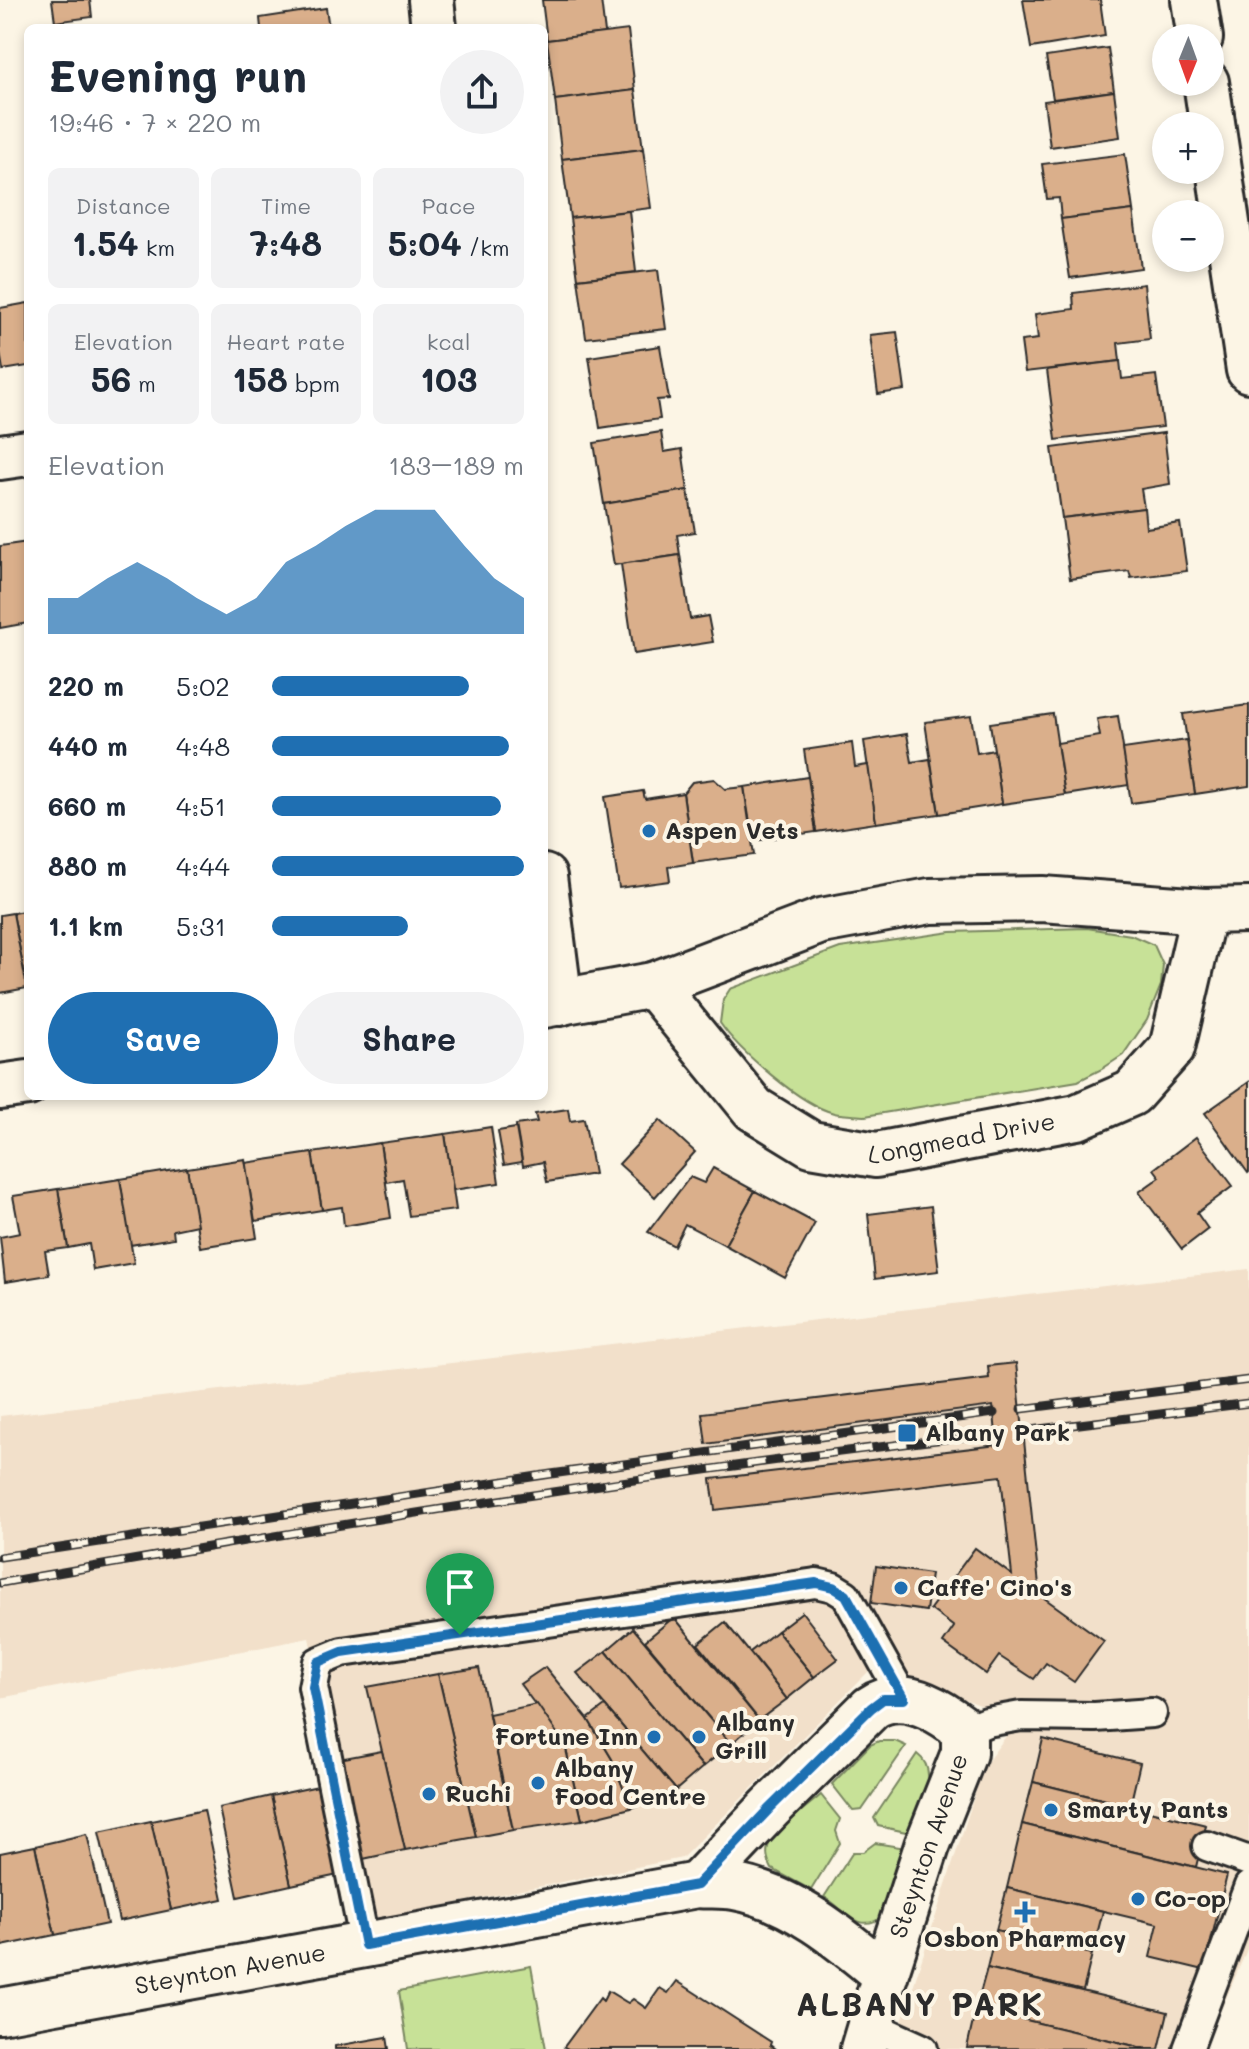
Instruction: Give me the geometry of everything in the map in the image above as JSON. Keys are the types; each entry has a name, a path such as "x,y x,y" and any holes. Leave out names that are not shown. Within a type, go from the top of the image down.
{"street":[{"path":"431,0 434,24"},
{"path":"1194,0 1198,24"},
{"path":"1209,96 1244,294 1249,370"},
{"path":"0,457 24,454"},
{"path":"548,940 552,1004 653,985 821,921 930,901 1042,899 1204,911 1249,910"},
{"name":"Longmead Drive","path":"653,985 754,1109 811,1144 876,1155 1077,1117 1132,1093 1172,1048 1204,911"},
{"path":"0,1087 24,1084"},
{"path":"697,1885 871,1708 883,1699 904,1699"},
{"name":"Steynton Avenue","path":"866,2037 927,1846 964,1753 963,1732 953,1721 904,1699"},
{"name":"Steynton Avenue","path":"0,2011 697,1885 737,1888 777,1900 806,1915 885,1975"}],"lane":[{"path":"365,1945 313,1687 318,1662 342,1652 816,1583 833,1587 846,1595 904,1699"},
{"path":"963,1732 987,1722 1021,1716 1095,1717 1152,1713"},
{"path":"1207,1846 1249,1861"},
{"path":"1188,2049 1249,1886"},
{"path":"866,2037 923,2049"}],"shaded area":[{"path":"1249,1269 1249,1945 1204,2049 893,2049 984,1766 1018,1720 876,1664 682,1858 377,1919 309,1638 0,1698 0,1416"}],"green space":[{"path":"1087,928 1131,935 1154,945 1163,965 1161,985 1147,1020 1123,1055 1078,1081 865,1116 838,1114 820,1108 788,1088 755,1061 720,1023 723,1000 730,989 840,948 951,932"},
{"path":"879,1741 895,1741 906,1746 862,1810 853,1811 832,1784 870,1745"},
{"path":"917,1754 928,1771 928,1781 911,1833 878,1826 874,1818"},
{"path":"821,1795 840,1819 836,1831 840,1843 811,1890 772,1869 767,1851 772,1838"},
{"path":"875,1843 906,1848 882,1917 865,1923 851,1918 824,1897 853,1852 863,1852"},
{"path":"531,1966 546,2049 408,2049 399,1991"}],"building":[{"path":"52,0 90,0 92,17 55,22"},
{"path":"542,0 601,0 605,33 548,40 548,24 545,24"},
{"path":"1023,0 1100,0 1105,36 1031,48"},
{"path":"326,8 328,24 261,24 260,18"},
{"path":"628,30 635,90 555,100 548,40"},
{"path":"1108,48 1114,91 1053,99 1046,57"},
{"path":"635,90 643,149 562,159 555,100"},
{"path":"1114,91 1120,137 1050,147 1044,101"},
{"path":"643,149 651,208 570,218 562,159"},
{"path":"1125,154 1133,210 1061,219 1059,198 1047,199 1042,164"},
{"path":"1133,210 1141,268 1070,278 1061,219"},
{"path":"629,211 636,272 578,279 570,218"},
{"path":"658,270 666,329 586,338 578,279"},
{"path":"1144,284 1150,339 1118,343 1120,361 1025,372 1021,341 1038,339 1035,314 1074,309 1073,293"},
{"path":"24,304 24,367 3,370 0,308"},
{"path":"897,332 905,390 878,394 870,335"},
{"path":"660,346 669,399 657,400 660,419 600,428 589,357"},
{"path":"1120,361 1122,379 1156,375 1163,427 1056,440 1047,370"},
{"path":"661,432 664,452 682,449 688,490 604,504 594,443"},
{"path":"1164,433 1170,484 1141,489 1144,508 1062,518 1052,448"},
{"path":"688,490 695,532 677,535 680,555 614,565 604,504"},
{"path":"1144,508 1146,528 1180,523 1187,571 1131,578 1129,571 1070,579 1062,518"},
{"path":"24,543 24,624 0,628 0,546"},
{"path":"680,555 690,619 708,616 713,642 634,654 621,564"},
{"path":"1249,705 1249,786 1195,794 1183,714"},
{"path":"1053,714 1065,795 1002,804 990,723"},
{"path":"971,716 977,753 994,750 1002,804 939,814 925,722"},
{"path":"1118,716 1129,785 1065,795 1057,743 1100,736 1097,719"},
{"path":"907,734 912,762 930,759 939,814 876,823 864,741"},
{"path":"1187,740 1195,794 1131,803 1123,749"},
{"path":"852,743 855,767 868,765 876,823 816,832 804,750"},
{"path":"808,777 816,832 753,841 744,787"},
{"path":"714,779 725,789 744,787 754,855 693,863 683,793 692,782"},
{"name":"Aspen Vets","path":"643,791 645,799 683,793 693,863 668,867 670,881 619,888 605,797"},
{"path":"24,911 24,972 13,913"},
{"path":"13,913 24,989 0,993 0,915"},
{"path":"1249,1082 1249,1172 1248,1173 1205,1113"},
{"path":"568,1109 570,1121 584,1119 594,1174 547,1182 543,1162 523,1166 516,1125 537,1122 535,1114"},
{"path":"660,1120 695,1152 655,1197 619,1164"},
{"path":"491,1127 499,1183 453,1190 445,1134"},
{"path":"516,1128 522,1162 504,1165 498,1131"},
{"path":"445,1134 456,1210 409,1216 403,1179 386,1182 380,1143"},
{"path":"1196,1137 1233,1186 1197,1213 1208,1229 1182,1249 1139,1192 1160,1177 1154,1169"},
{"path":"380,1143 391,1218 344,1226 342,1207 322,1210 312,1153"},
{"path":"312,1153 322,1210 255,1221 245,1163"},
{"path":"245,1159 257,1238 200,1247 187,1168"},
{"path":"187,1168 197,1225 173,1230 174,1238 130,1245 120,1179"},
{"path":"713,1168 755,1191 725,1245 685,1224 674,1246 648,1232 690,1177 704,1183"},
{"path":"120,1179 134,1263 93,1270 89,1244 68,1248 58,1189"},
{"path":"58,1189 68,1248 45,1251 49,1275 5,1282 0,1237 20,1233 13,1196"},
{"path":"755,1191 815,1223 785,1278 725,1245"},
{"path":"931,1206 939,1271 875,1279 868,1214"},
{"name":"Albany Park","path":"1016,1363 1040,1595 1104,1641 1074,1682 1046,1663 1034,1679 999,1656 986,1674 943,1643 954,1627 930,1609 975,1548 1012,1575 1001,1476 715,1510 711,1479 997,1445 994,1413 993,1406 706,1444 702,1413 989,1378 988,1366"},
{"name":"Caffe' Cino's","path":"876,1566 931,1574 926,1611 871,1603"},
{"path":"802,1612 838,1659 814,1677 777,1631"},
{"path":"674,1617 759,1720 731,1744 645,1641"},
{"path":"725,1622 787,1699 759,1720 698,1644"},
{"path":"633,1628 731,1744 703,1767 606,1651"},
{"path":"777,1631 814,1677 787,1699 750,1652"},
{"name":"Fortune Inn","path":"606,1651 703,1767 676,1790 577,1673"},
{"path":"545,1667 588,1719 612,1759 631,1808 582,1820 565,1745 520,1684"},
{"path":"479,1668 513,1830 476,1837 438,1674"},
{"name":"Ruchi","path":"438,1674 476,1837 405,1850 367,1687"},
{"name":"Albany Food Centre","path":"537,1704 565,1745 582,1820 513,1830 489,1714"},
{"path":"605,1706 676,1790 631,1808 612,1759 588,1719"},
{"path":"1043,1739 1140,1763 1130,1806 1033,1782"},
{"path":"382,1751 405,1850 363,1859 339,1759"},
{"path":"1033,1782 1206,1825 1196,1867 1022,1824"},
{"path":"323,1785 343,1874 291,1885 271,1796"},
{"path":"271,1796 291,1885 238,1897 219,1808"},
{"path":"204,1810 223,1899 171,1910 151,1821"},
{"path":"151,1821 171,1910 119,1921 99,1832"},
{"name":"Co-op","path":"1022,1824 1227,1875 1204,1970 1150,1957 1158,1924 1007,1888"},
{"path":"87,1834 107,1924 55,1935 35,1846"},
{"path":"35,1846 55,1935 2,1946 0,1853"},
{"path":"1007,1888 1103,1911 1092,1954 996,1930"},
{"path":"996,1930 1092,1954 1083,1991 987,1968"},
{"path":"987,1968 1168,2012 1159,2049 1147,2049 976,2008"},
{"path":"677,1981 771,2042 775,2049 564,2047 608,1991 628,2003 633,1999 646,2008 660,1988 668,1993"},
{"path":"976,2008 1147,2049 967,2048"},
{"path":"387,2037 389,2049 335,2049 335,2046"}],"railway":[{"path":"1021,1409 1249,1380"},
{"path":"1023,1431 1249,1403"},
{"path":"0,1557 551,1474 994,1413"},
{"path":"0,1583 497,1500 746,1464 996,1433"}],"place":[{"name":"Aspen Vets","path":"649,831"},
{"name":"Albany Park","path":"907,1433"},
{"name":"Caffe' Cino's","path":"901,1588"},
{"name":"Fortune Inn","path":"654,1737"},
{"name":"Albany Grill","path":"699,1737"},
{"name":"Albany Food Centre","path":"538,1783"},
{"name":"Ruchi","path":"429,1794"},
{"name":"Smarty Pants","path":"1051,1810"},
{"name":"Co-op","path":"1138,1899"},
{"name":"Osbon Pharmacy","path":"1025,1912"}],"district":[{"name":"ALBANY PARK","path":"920,2005"}],"route":[{"path":"816,1583 833,1587 846,1595 904,1699 883,1699 871,1708 697,1885 365,1945 313,1687 318,1662 342,1652 460,1635 816,1583"}]}
